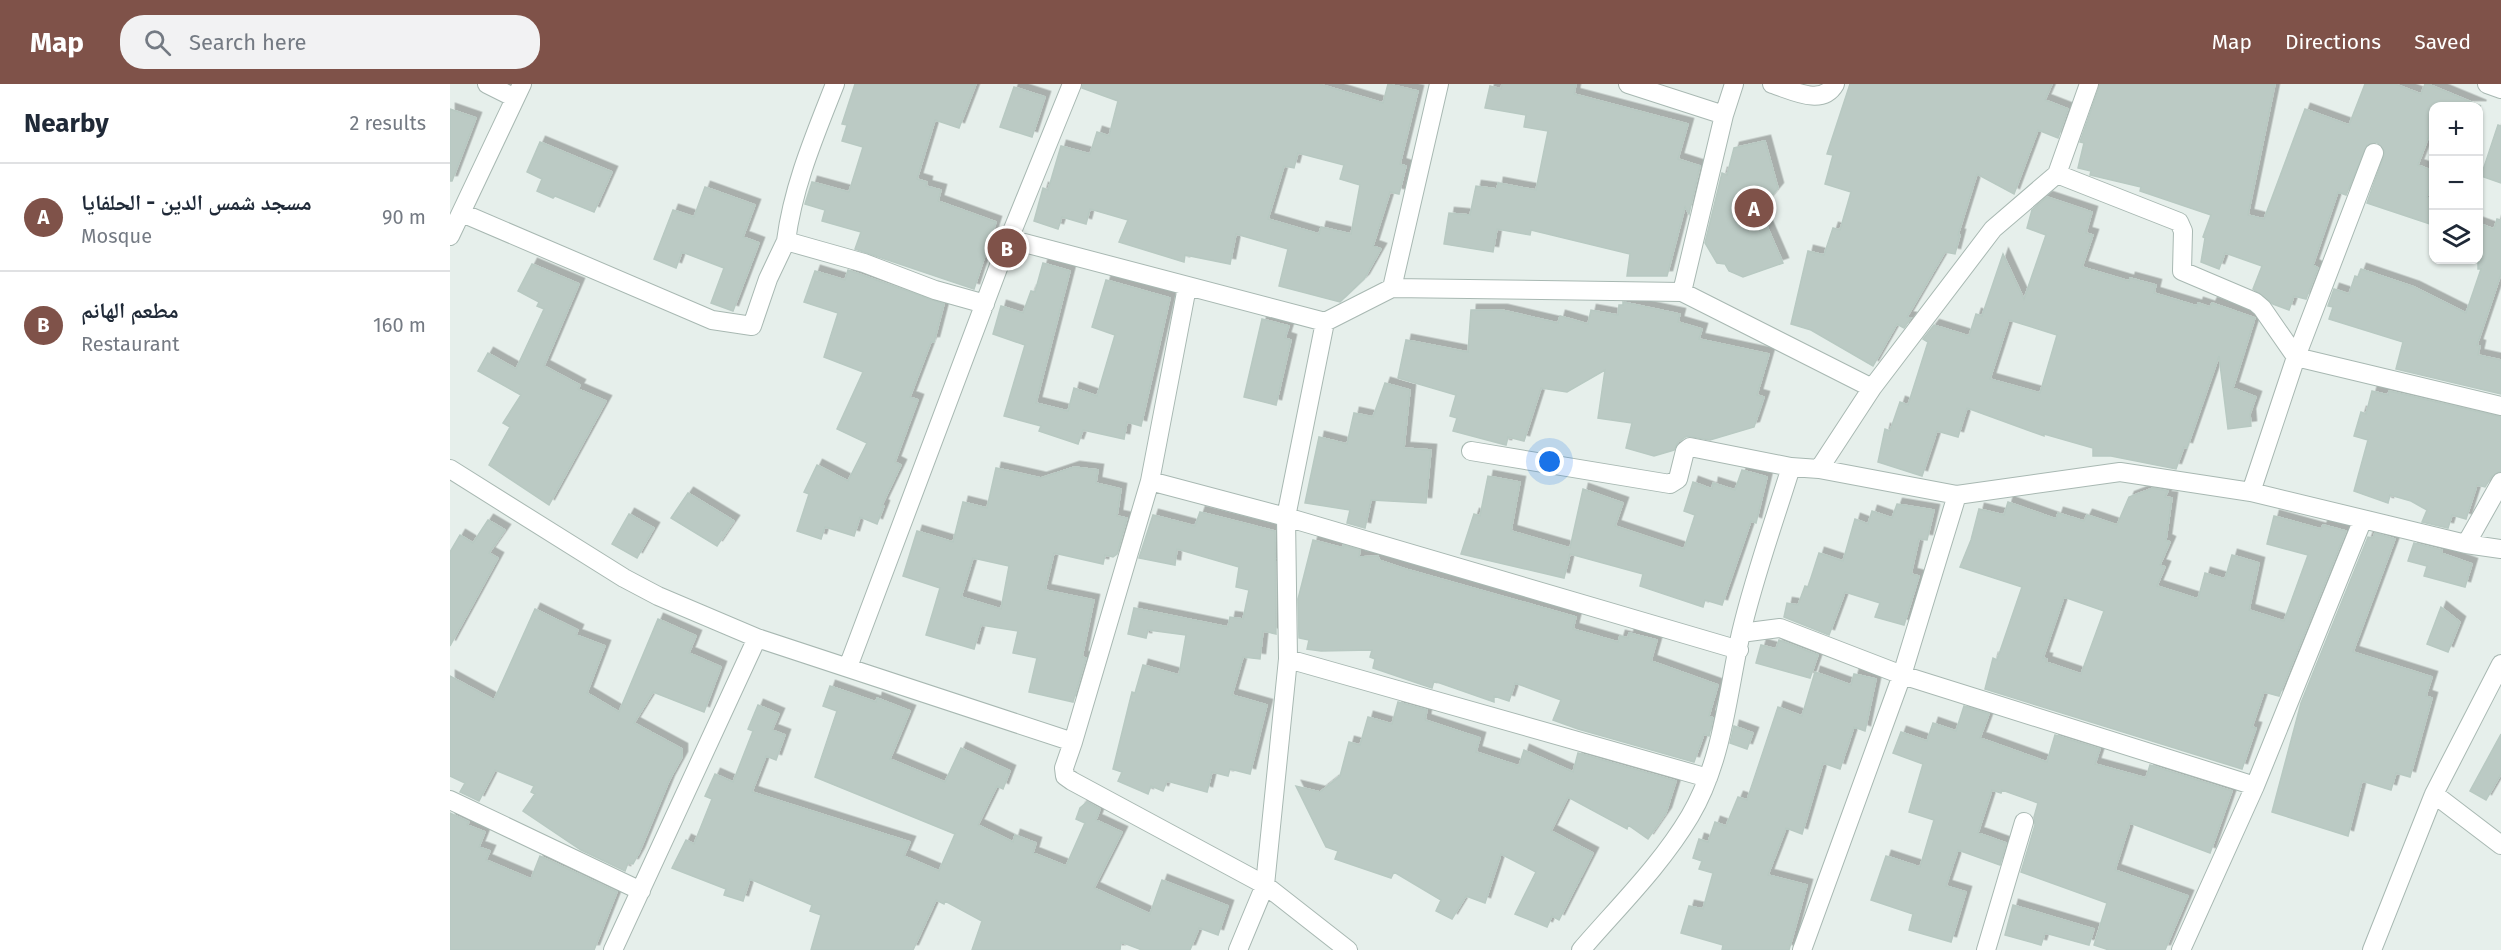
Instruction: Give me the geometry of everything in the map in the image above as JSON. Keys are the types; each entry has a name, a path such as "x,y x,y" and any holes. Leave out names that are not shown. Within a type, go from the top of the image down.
{"street":[{"path":"450,236 519,91 487,84"},
{"path":"462,213 712,320 752,326 768,279 786,241 789,216 807,156 835,84"},
{"path":"848,667 1009,238 1072,84"},
{"path":"1392,288 1439,84"},
{"path":"1628,84 1724,115"},
{"path":"1682,292 1724,115 1734,84"},
{"path":"1772,84 1816,98 1826,94 1834,84"},
{"path":"1819,469 1872,388 1993,229 2057,174 2089,84"},
{"path":"2487,84 2501,89"},
{"path":"2252,492 2296,357 2374,153"},
{"path":"2057,174 2179,222 2183,231 2182,271 2255,302 2296,357 2501,406"},
{"path":"1009,238 1325,322 1392,288 1682,292 1872,388"},
{"path":"786,241 864,263 935,290 985,304"},
{"path":"1187,287 1150,481 1064,768 1065,776 1265,885 1348,950"},
{"path":"1238,950 1265,885 1288,659 1287,517 1325,322"},
{"path":"1471,451 1670,484 1678,479 1685,451 1690,447 1791,467 1819,469 1957,495 2120,472 2252,492 2466,544 2501,549"},
{"path":"1581,950 1671,846 1691,815 1708,778 1726,720 1740,641 1791,467"},
{"path":"450,470 624,578 658,596 757,638 1073,742"},
{"path":"1150,481 1740,641 1780,628 1902,675 2255,786"},
{"path":"2466,544 2501,482"},
{"path":"1802,950 1902,675 1957,495"},
{"path":"2181,950 2255,786 2363,519"},
{"path":"613,950 757,638"},
{"path":"1288,659 1708,778"},
{"path":"2372,950 2434,794 2501,664"},
{"path":"2434,794 2501,845"},
{"path":"450,800 641,891"},
{"path":"1986,950 2024,822"}],"building":[{"path":"855,84 976,84 959,128 935,120 917,179 927,182 926,186 941,190 938,201 996,222 974,289 855,249 861,232 822,221 825,210 805,204 812,182 849,192 863,147 842,141 847,125 842,124"},
{"path":"1083,84 1319,84 1383,103 1388,84 1418,91 1400,164 1406,166 1399,194 1390,192 1373,246 1381,249 1364,279 1340,302 1279,286 1288,249 1236,234 1230,264 1185,255 1184,262 1119,242 1128,220 1090,209 1086,224 1062,217 1058,229 1034,221 1043,188 1048,190 1061,146 1090,154 1097,132 1109,136 1118,101 1082,88","holes":["1298,153 1344,165 1340,179 1360,185 1351,234 1321,227 1319,234 1268,219 1284,166 1294,168"]},
{"path":"1502,84 1576,84 1574,94 1688,124 1678,159 1700,166 1689,214 1685,207 1667,276 1627,276 1630,254 1531,230 1530,235 1497,229 1493,252 1444,244 1449,213 1470,215 1476,186 1497,189 1498,183 1536,190 1548,131 1524,127 1526,115 1485,108 1490,86 1501,89"},
{"path":"1850,84 2052,84 2045,100 2068,109 2058,138 2038,130 2014,194 1977,174 1958,235 1960,235 1955,254 1945,252 1907,317 1911,318 1904,328 1897,324 1873,366 1811,330 1791,324 1808,251 1824,255 1833,228 1840,230 1851,192 1825,184 1833,155 1827,154"},
{"path":"2100,84 2275,84 2248,215 2264,219 2305,109 2349,125 2365,84 2395,84 2421,94 2425,84 2428,84 2471,102 2429,102 2429,136 2418,165 2429,169 2427,197 2429,198 2429,224 2367,203 2385,152 2377,142 2367,145 2346,195 2338,192 2313,265 2318,268 2306,299 2294,296 2289,310 2273,304 2253,289 2262,266 2225,253 2219,269 2201,262 2205,238 2203,237 2211,215 2140,191 2141,187 2090,175 2091,171 2078,168 2084,143 2080,142"},
{"path":"1014,87 1045,97 1032,137 1000,127"},
{"path":"450,109 476,118 452,181 450,181"},
{"path":"2498,125 2501,126 2501,183 2483,177 2483,170"},
{"path":"1765,141 1778,188 1760,210 1783,263 1743,277 1729,271 1725,264 1717,263 1705,243 1722,173 1727,175 1734,148"},
{"path":"540,142 612,172 594,212 537,191 542,179 527,172"},
{"path":"705,187 755,205 743,237 759,243 733,311 711,303 724,268 682,252 676,268 654,259 673,210 694,217"},
{"path":"2047,197 2092,212 2086,233 2093,235 2082,267 2129,281 2130,278 2156,285 2154,293 2197,306 2198,303 2210,307 2212,303 2255,318 2233,388 2256,397 2250,414 2251,426 2228,429 2219,356 2187,448 2184,447 2176,469 2111,456 2093,456 2093,448 2044,434 2044,436 1967,408 1958,437 1937,431 1922,476 1878,462 1885,429 1890,431 1900,402 1908,405 1928,342 1923,339 1934,325 1969,336 1976,314 1982,316 2003,254 2024,299 2046,235 2027,228 2032,210","holes":["2009,320 2057,335 2040,393 1990,379"]},
{"path":"2497,219 2501,220 2501,274 2477,345 2480,346 2478,355 2501,360 2501,394 2396,369 2403,342 2329,319 2333,307 2328,306 2334,289 2349,294 2355,276 2358,277 2361,269 2414,287 2466,313 2481,269 2478,269 2478,264 2483,264 2483,225 2494,229"},
{"path":"1043,263 1070,271 1036,403 1068,411 1074,388 1097,396 1115,335 1092,327 1106,280 1170,298 1141,426 1127,422 1124,439 1083,430 1078,444 1039,431 1041,426 1004,416 1025,345 993,334 1001,306 1023,313 1031,291 1035,292"},
{"path":"532,264 579,284 544,366 580,385 578,389 606,401 549,505 489,465 510,427 503,423 521,395 478,371 488,353 516,369 544,309 537,306 539,302 518,291"},
{"path":"848,270 944,304 934,342 931,342 910,397 918,400 895,462 901,465 882,505 884,506 877,524 860,517 854,536 825,527 821,539 797,531 809,494 804,492 817,465 848,481 867,443 837,429 863,372 824,357 838,313 804,302 815,271 845,280"},
{"path":"1623,302 1680,314 1678,322 1702,329 1699,339 1769,354 1757,395 1764,397 1754,427 1710,440 1687,436 1678,442 1674,450 1654,456 1626,448 1632,423 1598,418 1605,370 1567,392 1541,388 1524,441 1508,437 1506,445 1453,431 1457,418 1450,416 1456,395 1398,378 1406,340 1468,352 1471,310 1502,310 1558,323 1560,316 1588,324 1591,310 1618,315 1619,305 1623,305"},
{"path":"1262,319 1289,326 1285,338 1291,340 1276,405 1244,397"},
{"path":"1385,383 1410,390 1404,448 1431,450 1426,503 1371,500 1365,528 1347,523 1350,510 1305,503 1319,437 1347,444 1354,413 1373,417"},
{"path":"2372,391 2388,395 2389,391 2501,417 2501,471 2492,476 2485,487 2477,485 2466,519 2452,515 2448,528 2422,522 2427,510 2411,501 2390,495 2388,503 2354,491 2368,440 2354,436 2361,412 2366,414"},
{"path":"1074,467 1098,470 1096,483 1121,489 1117,516 1127,518 1117,554 1113,557 1105,555 1103,564 1054,553 1045,590 1094,600 1082,657 1086,658 1073,702 1029,692 1037,658 1013,653 1018,631 981,625 974,649 926,635 940,588 903,576 917,531 953,542 963,502 987,508 996,468 1041,478","holes":["973,558 1009,566 1001,609 961,597"]},
{"path":"1742,470 1767,477 1756,523 1751,521 1722,605 1705,600 1703,607 1640,586 1643,574 1570,554 1564,578 1461,554 1474,514 1480,516 1488,476 1520,482 1511,531 1570,548 1583,489 1623,503 1615,526 1684,549 1695,515 1684,511 1693,482 1712,489 1713,483 1735,490"},
{"path":"2153,488 2168,491 2165,497 2172,498 2166,540 2170,542 2160,565 2165,567 2157,586 2198,599 2205,573 2225,579 2232,555 2259,563 2249,610 2284,621 2308,555 2267,544 2274,516 2321,529 2323,525 2346,531 2279,696 2264,692 2252,727 2256,728 2242,769 1985,689 1993,658 1997,660 2022,587 1960,567 1971,540 1979,509 2004,515 2008,502 2056,519 2058,513 2084,521 2087,515 2117,525 2129,497","holes":["2064,597 2104,611 2081,674 2046,662 2047,659 2043,658"]},
{"path":"688,493 734,521 717,546 671,518"},
{"path":"1897,504 1934,510 1927,540 1919,539 1911,574 1919,576 1904,625 1875,617 1880,603 1845,592 1829,635 1784,617 1787,603 1798,605 1805,586 1808,587 1819,553 1843,561 1855,519 1868,524 1872,511 1892,518"},
{"path":"1200,512 1275,531 1276,634 1263,631 1260,659 1243,657 1232,695 1267,705 1250,774 1230,769 1228,776 1212,772 1207,792 1167,781 1163,791 1151,786 1148,794 1118,781 1122,772 1113,769 1132,692 1135,693 1143,665 1179,675 1186,635 1148,630 1146,638 1128,634 1134,608 1228,627 1230,617 1243,619 1249,590 1236,587 1239,567 1177,549 1175,565 1139,558 1153,515 1195,526"},
{"path":"629,514 654,528 637,558 612,544"},
{"path":"488,520 505,530 489,553 498,558 450,646 450,552 460,535 473,543"},
{"path":"2375,533 2395,539 2353,652 2432,677 2426,696 2432,698 2410,777 2396,773 2391,790 2362,781 2348,836 2272,812 2301,703 2368,537 2373,538"},
{"path":"1313,540 1343,548 1343,545 1360,550 1359,557 1378,556 1379,560 1402,568 1576,617 1573,629 1618,642 1620,636 1628,638 1629,633 1657,640 1651,661 1718,685 1709,716 1713,718 1709,736 1704,734 1694,762 1553,720 1561,700 1515,683 1509,701 1494,696 1494,702 1434,681 1432,688 1373,668 1375,659 1370,657 1372,650 1307,649 1309,640 1299,638 1298,599"},
{"path":"2414,543 2442,550 2441,553 2472,564 2465,587 2424,576 2427,566 2408,561"},
{"path":"2441,607 2460,622 2448,652 2427,644"},
{"path":"535,609 578,630 576,635 605,646 587,693 619,712 658,619 696,636 689,653 721,667 704,712 653,692 634,723 682,749 682,757 669,781 639,853 633,864 628,863 625,871 581,850 523,811 535,794 531,792 534,786 495,770 479,801 460,792 465,783 450,776 450,676 494,700"},
{"path":"1779,640 1818,655 1810,678 1756,663 1761,645 1776,649"},
{"path":"1815,672 1851,685 1854,674 1876,679 1865,731 1854,727 1840,769 1823,763 1802,834 1786,828 1768,875 1807,885 1789,950 1722,950 1723,945 1681,933 1689,906 1703,909 1713,873 1699,869 1702,861 1693,858 1699,839 1708,842 1715,822 1726,826 1738,797 1747,800 1778,707 1802,716"},
{"path":"830,686 876,702 877,698 910,711 890,759 945,782 961,748 1010,771 1003,789 997,786 978,825 1013,842 1015,835 1036,843 1033,853 1066,866 1085,823 1076,819 1080,808 1087,802 1100,809 1096,820 1122,832 1094,888 1150,914 1162,880 1228,906 1218,935 1199,928 1190,950 1142,950 1121,942 1120,950 972,950 982,921 945,901 944,904 936,900 913,950 811,950 821,915 810,911 812,905 750,879 743,901 724,895 726,889 672,868 686,840 694,844 712,799 705,796 715,774 733,782 753,731 748,729 758,705 779,714 772,730 785,735 776,760 766,756 752,792 910,842 904,856 939,871 955,834 815,777 837,711 823,706"},
{"path":"1398,702 1427,710 1425,720 1480,738 1476,752 1519,766 1524,750 1573,772 1578,753 1676,781 1666,813 1648,839 1628,825 1627,829 1568,797 1551,831 1593,853 1559,920 1552,916 1547,927 1515,914 1536,872 1501,854 1485,903 1466,896 1452,919 1436,911 1441,900 1394,872 1391,878 1335,859 1338,851 1326,847 1296,786 1320,792 1340,776 1349,742 1360,745 1368,717 1392,724"},
{"path":"1964,706 1989,714 1980,738 2047,762 2055,735 2100,749 2095,764 2146,778 2150,765 2232,791 2210,853 2130,823 2115,870 2188,896 2165,950 2109,950 2094,945 2107,903 2021,872 2035,825 2034,817 2038,803 2002,790 2001,793 1992,790 1978,833 2006,843 2000,865 1958,850 1946,886 1966,892 1951,942 1909,930 1913,914 1871,900 1886,856 1920,867 1934,820 1909,812 1923,764 1893,753 1901,732 1927,741 1933,723 1956,731"},
{"path":"1734,726 1753,733 1747,749 1730,743"},
{"path":"2501,734 2501,774 2486,800 2470,791"},
{"path":"450,813 469,822 467,825 485,832 479,847 490,851 486,860 531,879 540,856 617,892 594,950 450,950"},
{"path":"2013,905 2094,929 2089,945 2045,933 2041,945 2005,935"}],"place":[{"name":"مسجد شمس الدين - الحلفايا","path":"1754,208"},
{"name":"مطعم الهانم","path":"1007,248"}]}
